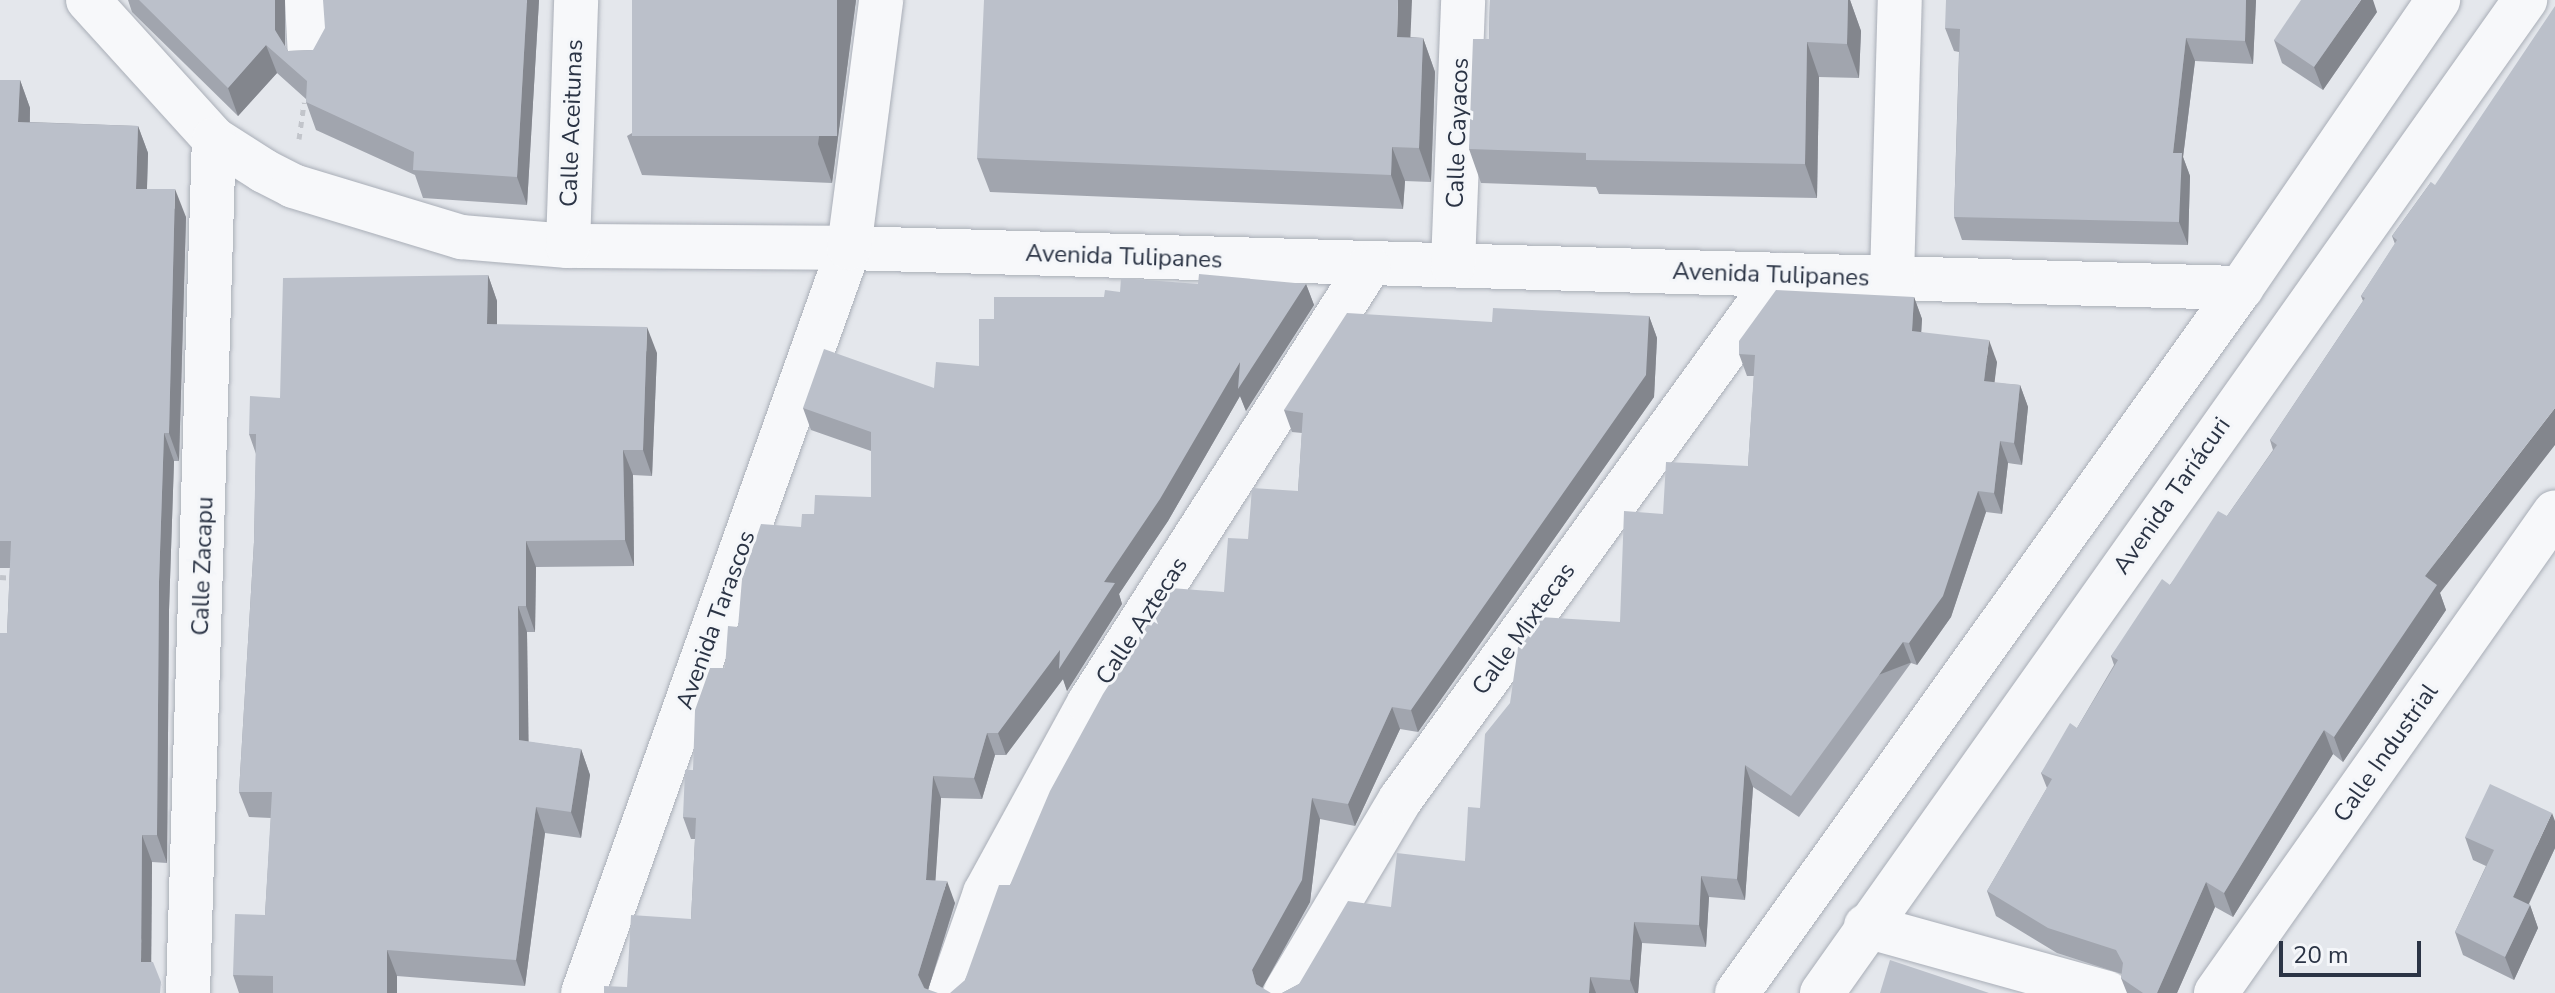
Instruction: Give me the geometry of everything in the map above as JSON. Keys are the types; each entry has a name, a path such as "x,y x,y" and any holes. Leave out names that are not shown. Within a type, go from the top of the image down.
{"street":[{"name":"Avenida Tulipanes","path":"88,0 214,139 293,186 461,237 568,246 849,248 1368,267 1453,265 2241,288"},
{"path":"307,0 310,57"},
{"name":"Calle Aceitunas","path":"568,246 576,0"},
{"name":"Avenida Tarascos","path":"583,993 849,248 881,0"},
{"name":"Calle Cayacos","path":"1453,265 1463,0"},
{"path":"1892,278 1900,0"},
{"path":"1737,993 2241,288 2438,0"},
{"name":"Avenida Tariácuri","path":"1822,993 1866,926 2525,0"},
{"name":"Calle Zacapu","path":"188,993 214,139"},
{"name":"Calle Aztecas","path":"950,993 985,893 1089,703 1368,267"},
{"name":"Calle Mixtecas","path":"1285,993 1400,800 1780,275"},
{"name":"Calle Industrial","path":"2216,993 2555,512"},
{"path":"1866,926 2089,990"}],"path":[{"path":"293,186 310,57"},
{"path":"0,577 31,579"}],"building":[{"path":"139,0 275,0 275,30 288,51 313,50 325,28 323,0 527,0 517,177 413,170 414,152 306,102 307,81 266,45 228,88"},
{"path":"632,0 837,0 837,136 632,136"},
{"path":"984,0 1398,0 1397,37 1423,38 1419,148 1392,147 1391,175 977,158"},
{"path":"1490,0 1848,0 1847,44 1807,42 1805,164 1586,160 1586,153 1469,149 1473,39 1489,39"},
{"path":"1946,0 2246,0 2245,41 2186,38 2173,153 2182,153 2179,222 1954,217 1960,29 1945,28"},
{"path":"2301,0 2361,0 2314,67 2274,40"},
{"path":"2555,6 2555,408 2425,576 2437,585 2334,737 2324,730 2224,893 2206,882 2157,993 2143,993 2121,978 2123,963 2116,950 2048,928 1987,891 2052,779 2041,773 2070,723 2077,728 2118,660 2111,656 2162,579 2170,585 2218,511 2227,516 2277,445 2270,440 2365,298 2361,296 2397,240 2392,236 2431,182 2435,185"},
{"path":"0,80 20,80 18,122 138,126 136,189 175,189 169,433 164,433 159,582 157,835 142,835 141,962 153,962 161,982 160,993 0,993 0,633 7,633 11,541 0,541"},
{"path":"1199,274 1306,284 1238,389 1240,362 1160,499 1104,582 1115,583 1059,669 1060,650 998,733 987,733 974,778 933,776 926,880 947,881 918,975 924,988 938,993 604,993 604,986 627,987 631,915 691,919 696,818 683,817 685,770 693,770 695,710 710,668 725,668 728,626 738,627 742,579 761,524 801,527 802,514 814,514 815,495 871,497 871,432 803,408 824,349 934,388 936,362 979,366 979,319 994,319 994,297 1104,297 1105,290 1120,292 1121,278 1198,284"},
{"path":"488,275 487,324 647,327 643,450 623,450 625,540 526,541 526,606 518,606 519,740 581,749 571,812 536,807 516,960 387,950 387,993 273,993 273,976 233,975 235,914 265,915 272,792 239,792 254,542 256,434 249,434 250,396 280,398 283,278"},
{"path":"1776,290 1914,297 1912,331 1989,340 1984,381 2020,385 2014,443 2000,441 1994,493 1978,491 1943,596 1909,643 1903,642 1791,796 1745,765 1737,879 1701,876 1699,925 1634,922 1630,980 1590,977 1589,993 1282,993 1299,984 1348,901 1391,907 1397,853 1465,861 1468,807 1480,808 1485,734 1510,703 1518,647 1540,617 1620,622 1624,511 1663,514 1666,462 1748,466 1755,355 1739,354 1739,341"},
{"path":"1493,308 1649,316 1646,375 1411,710 1392,707 1348,804 1312,798 1302,880 1252,970 1256,984 1271,993 950,993 965,980 999,885 1010,885 1050,791 1103,694 1171,588 1224,592 1228,538 1248,539 1252,488 1298,491 1303,413 1284,410 1347,313 1492,322"},
{"path":"2490,784 2552,813 2513,897 2530,905 2505,957 2455,932 2494,850 2465,837"},
{"path":"1890,960 1989,993 1880,993"}]}
